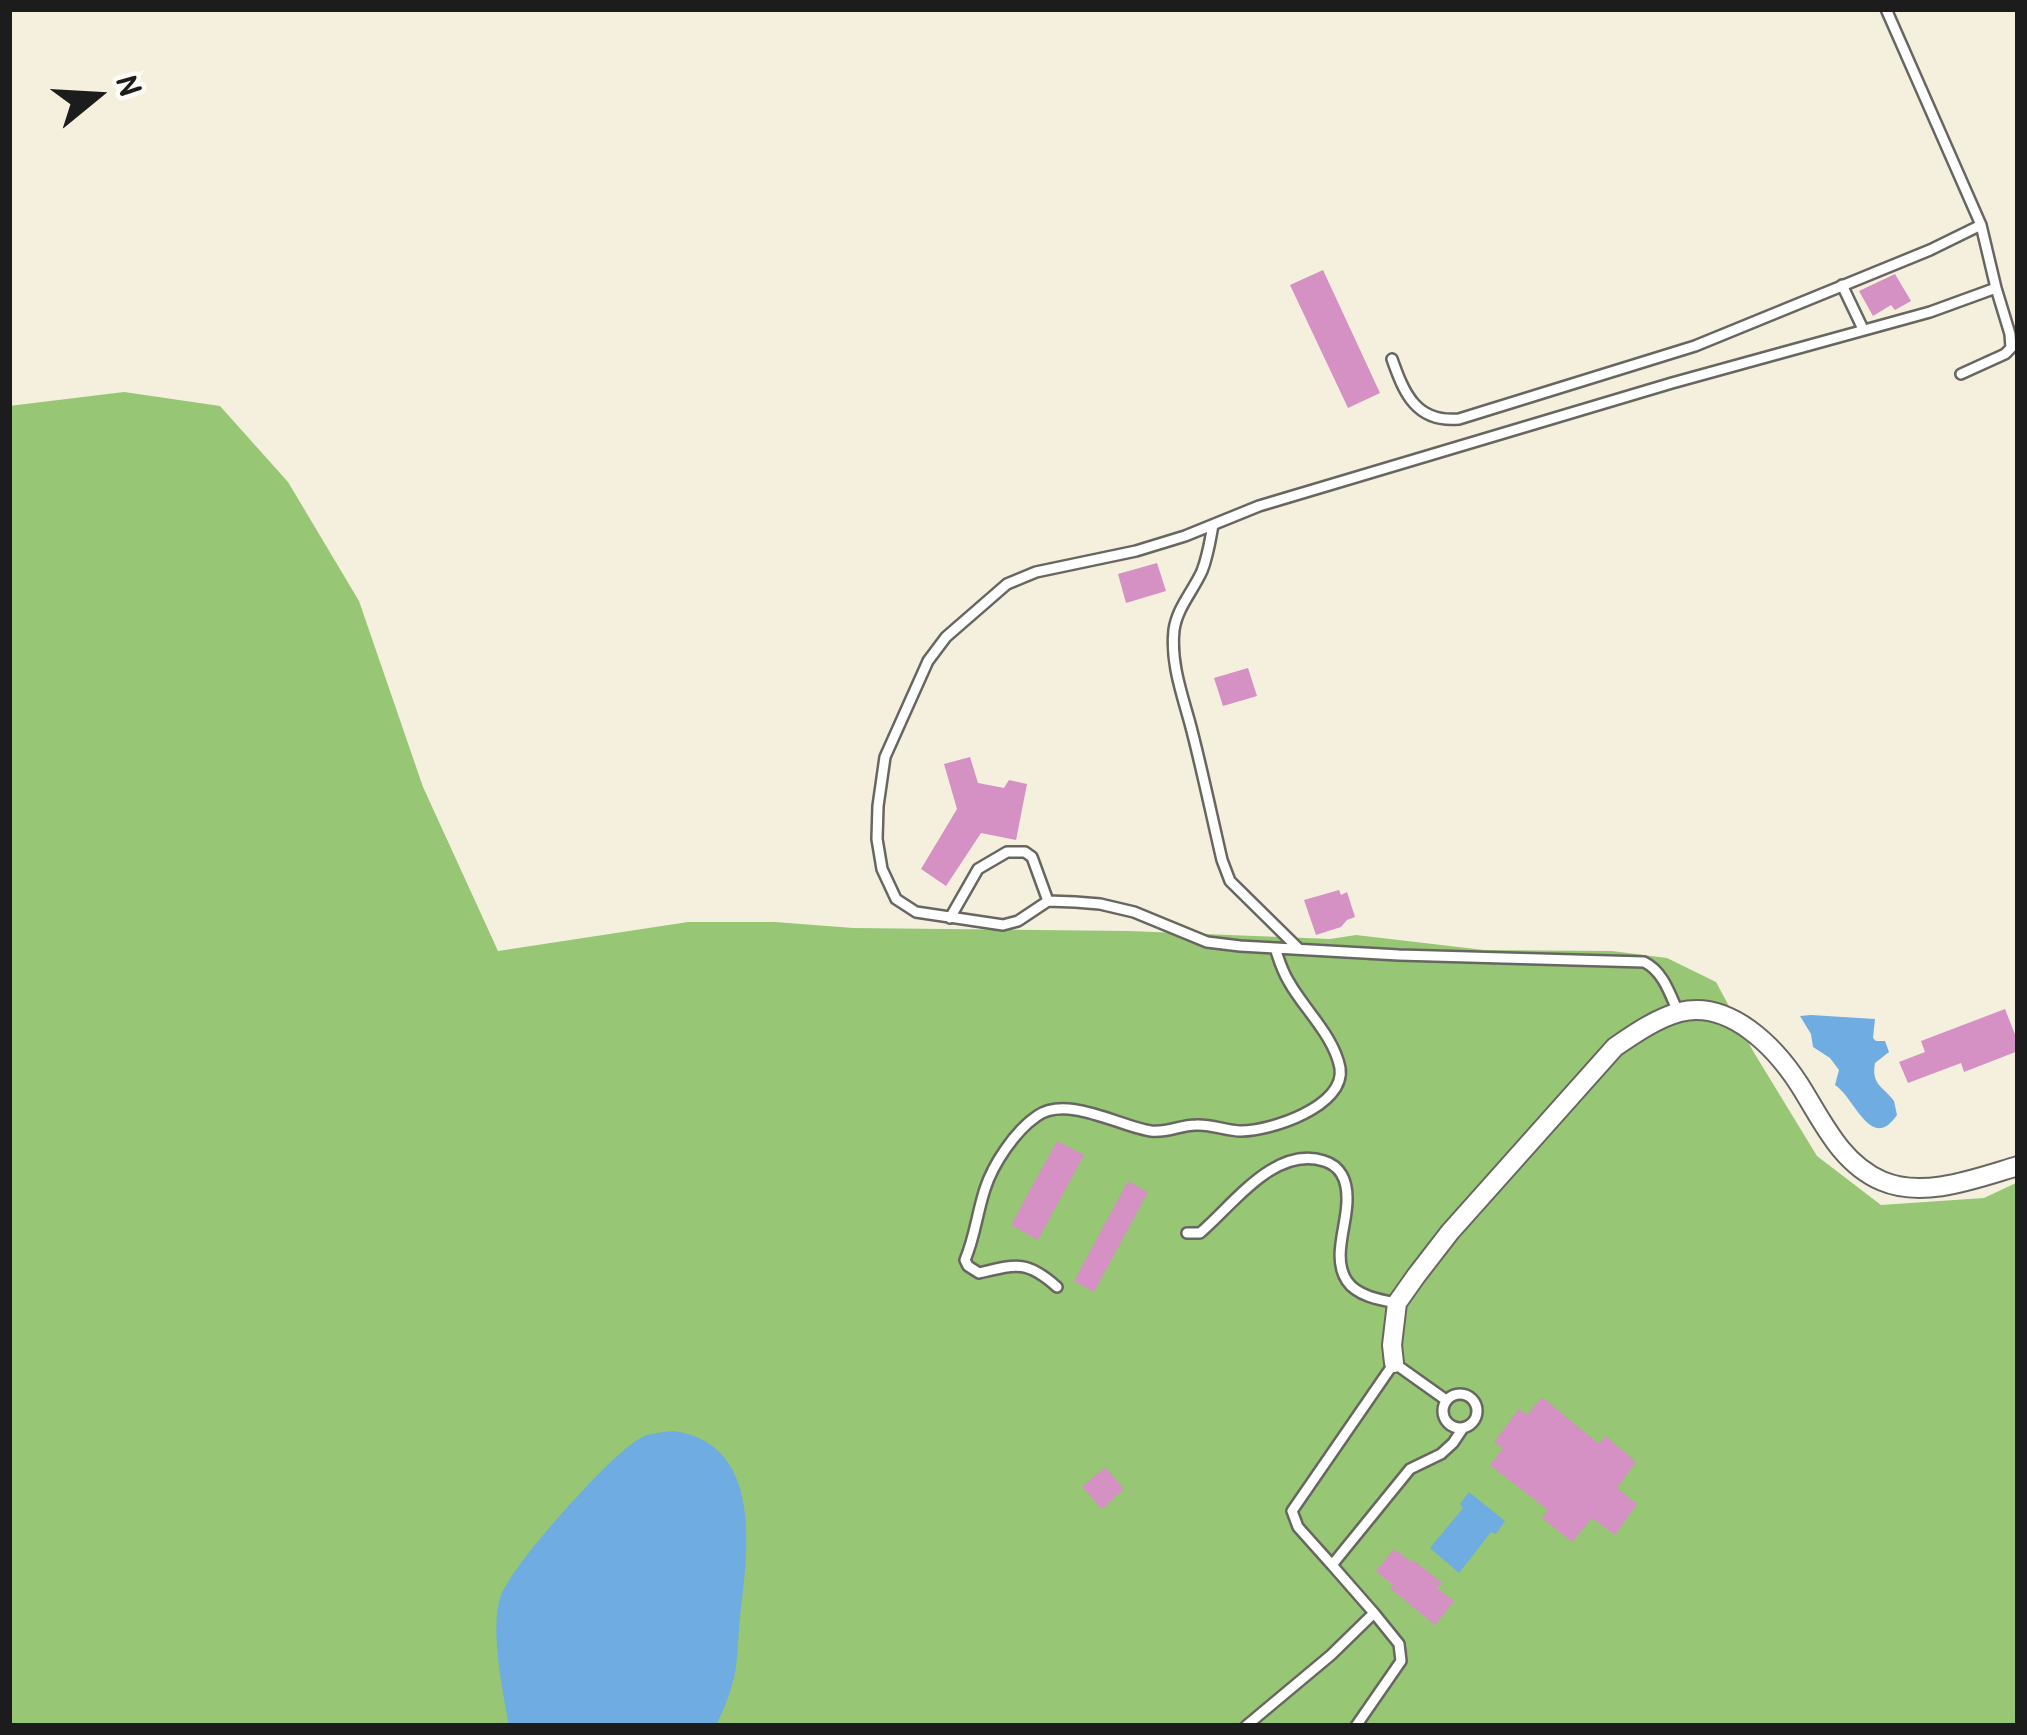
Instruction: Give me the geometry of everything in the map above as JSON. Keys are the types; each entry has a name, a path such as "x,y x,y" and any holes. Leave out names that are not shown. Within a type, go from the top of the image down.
{"street":[{"path":"1394,1363 1397,1304 1450,1232 1615,1047 1678,1012 1716,1012 1751,1031 1783,1062 1838,1145 1884,1182 1933,1186 2018,1166"}],"lane":[{"path":"1886,9 1982,225 2010,334 2011,348 2005,353 1961,374"},
{"path":"1392,358 1412,404 1446,420 1459,419 1653,361 1982,225"},
{"path":"1842,285 1863,328"},
{"path":"1678,1012 1663,979 1644,962 1399,956 1208,942 1134,912 1100,904 1048,901 1004,925 916,912 896,899 882,869 878,806 885,757 928,661 946,637 1007,584 1036,572 1136,551 1259,506 1930,312 1996,288"},
{"path":"1213,525 1201,574 1174,629 1180,690 1230,881 1299,950"},
{"path":"950,918 978,869 1007,852 1032,857 1048,901"},
{"path":"1057,1286 1026,1265 979,1273 965,1260 987,1182 1018,1133 1039,1114 1062,1108 1148,1130 1197,1125 1251,1131 1300,1115 1335,1090 1341,1074 1336,1054 1291,986 1275,948"},
{"path":"1187,1234 1200,1233 1265,1172 1293,1160 1326,1161 1343,1174 1348,1196 1340,1247 1343,1276 1355,1291 1397,1304"},
{"path":"1356,1726 1401,1660 1399,1644 1298,1526 1292,1511 1394,1363 1447,1400"},
{"path":"1332,1565 1410,1469 1441,1454 1475,1420 1476,1405 1460,1394 1447,1400 1443,1410 1445,1420 1463,1428"},
{"path":"1246,1726 1374,1613"}],"green space":[{"path":"124,392 220,406 288,482 359,601 423,787 498,951 688,922 775,922 853,928 1330,939 1356,935 1484,950 1612,951 1667,958 1716,982 1817,1156 1881,1205 1984,1198 2018,1182 2018,1726 9,1726 9,406"}],"water":[{"path":"1800,1016 1875,1019 1873,1038 1885,1041 1889,1052 1875,1063 1875,1076 1894,1101 1897,1115 1888,1125 1871,1126 1835,1085 1839,1070 1813,1047"},
{"path":"674,1431 703,1440 723,1456 737,1478 744,1505 746,1563 736,1666 716,1726 509,1726 496,1627 507,1583 606,1466 639,1439"},
{"path":"1469,1492 1505,1521 1459,1573 1430,1548 1463,1508 1460,1504"}],"building":[{"path":"1323,270 1380,393 1348,408 1290,285"},
{"path":"1895,274 1911,301 1895,310 1891,305 1873,316 1859,291"},
{"path":"1157,563 1166,591 1126,603 1118,574"},
{"path":"1248,668 1257,696 1223,706 1214,678"},
{"path":"970,757 978,783 1004,788 1009,780 1027,784 1016,840 981,833 946,886 921,869 957,809 944,764"},
{"path":"1339,890 1341,895 1347,892 1355,917 1316,935 1304,900"},
{"path":"2005,1009 2018,1051 1964,1072 1961,1063 1908,1083 1899,1062 1925,1052 1921,1041"},
{"path":"1057,1141 1084,1155 1038,1240 1011,1225"},
{"path":"1128,1181 1148,1192 1094,1292 1074,1281"},
{"path":"1542,1397 1599,1444 1606,1436 1636,1462 1617,1488 1637,1504 1615,1535 1592,1518 1572,1542 1542,1518 1548,1510 1490,1465 1503,1448 1494,1442 1519,1409 1527,1415"},
{"path":"1105,1467 1124,1489 1102,1509 1082,1487"},
{"path":"1394,1549 1442,1583 1437,1588 1454,1601 1435,1625 1376,1571"}]}
